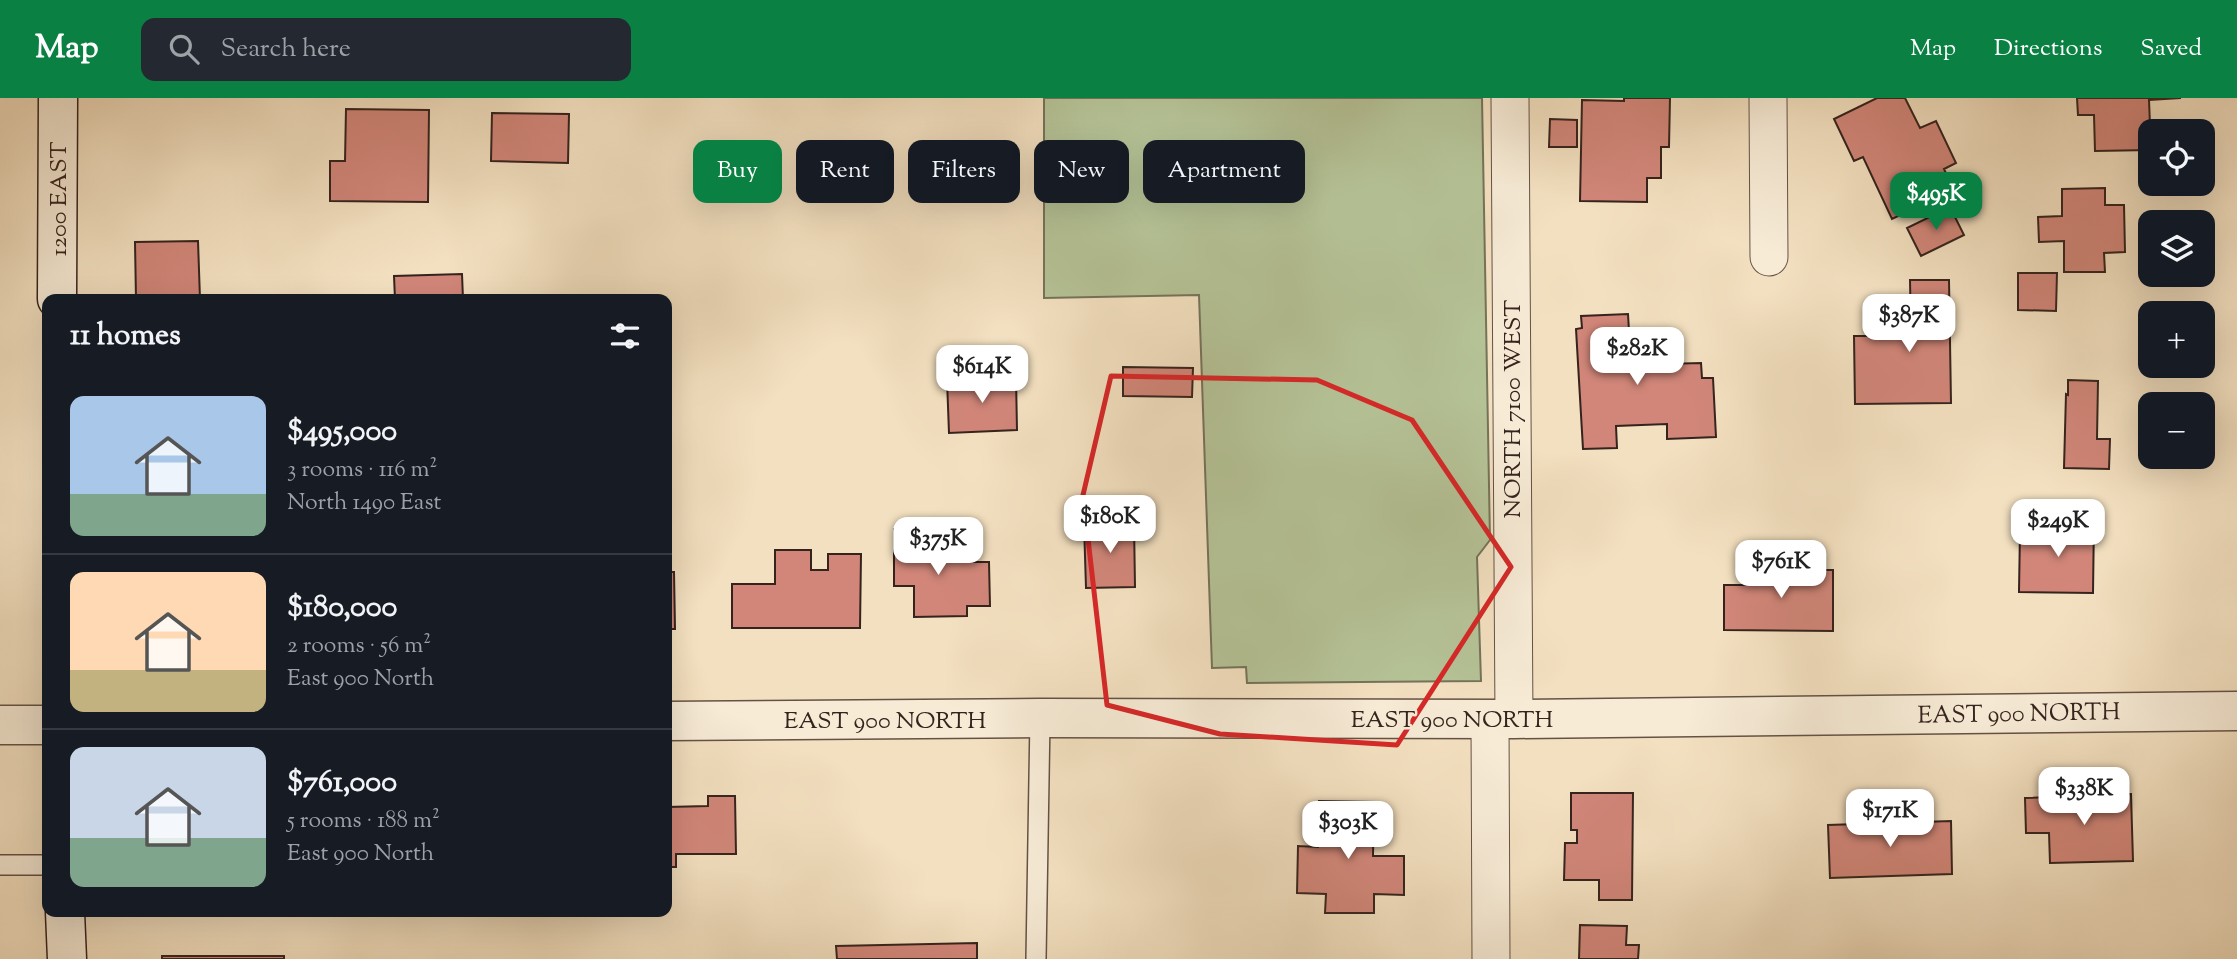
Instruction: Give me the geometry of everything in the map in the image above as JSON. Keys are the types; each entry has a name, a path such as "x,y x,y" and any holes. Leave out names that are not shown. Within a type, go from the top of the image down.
{"street":[{"name":"1200 EAST","path":"57,294 58,98"},
{"name":"NORTH 7100 WEST","path":"1491,959 1502,719 1510,98"},
{"path":"1768,98 1769,257"},
{"name":"EAST 900 NORTH","path":"672,721 1502,719 2237,711"},
{"path":"0,725 42,725"},
{"path":"65,917 66,959"}],"lane":[{"path":"1036,959 1040,718"},
{"path":"0,865 42,865"}],"highlighted area":[{"path":"1111,376 1317,380 1412,420 1511,567 1397,745 1220,734 1107,705 1083,495"}],"green space":[{"path":"1044,98 1482,98 1490,540 1477,557 1481,681 1247,683 1246,667 1212,668 1199,295 1044,298 1044,203 1129,203 1129,140 1044,140"}],"building":[{"path":"1624,98 1670,98 1669,147 1661,147 1661,178 1647,178 1647,202 1580,201 1582,100 1624,101"},
{"path":"1877,98 1905,98 1920,128 1936,121 1956,163 1944,169 1954,190 1892,219 1863,157 1854,161 1834,119"},
{"path":"2077,98 2181,98 2149,100 2150,119 2138,119 2138,150 2095,151 2094,115 2078,115"},
{"path":"346,109 429,110 428,202 330,201 330,161 345,161"},
{"path":"492,113 569,114 568,163 491,161"},
{"path":"1550,119 1577,120 1577,147 1549,147"},
{"path":"2105,188 2105,205 2124,205 2125,252 2104,253 2105,272 2064,272 2064,241 2039,242 2038,217 2062,216 2062,189"},
{"path":"1950,207 1964,235 1921,256 1907,228"},
{"path":"198,241 200,294 136,294 135,242"},
{"path":"2018,273 2057,273 2056,311 2018,310"},
{"path":"462,274 463,294 395,294 394,276"},
{"path":"1910,280 1949,280 1951,403 1855,404 1854,336 1911,336"},
{"path":"1628,314 1630,348 1664,347 1664,364 1701,363 1702,378 1713,378 1716,437 1667,439 1667,424 1616,426 1617,448 1583,449 1576,329 1582,328 1581,316"},
{"path":"1123,367 1193,368 1192,397 1123,396"},
{"path":"1016,378 1017,430 949,433 947,380"},
{"path":"2068,380 2098,381 2097,439 2110,439 2109,469 2064,468"},
{"path":"2064,518 2094,519 2093,593 2019,592 2020,531 2064,531"},
{"path":"1134,523 1135,587 1086,588 1084,524"},
{"path":"894,529 934,529 935,562 989,562 990,606 967,606 967,616 914,617 914,586 894,586"},
{"path":"775,550 811,550 811,570 828,570 828,554 861,554 860,628 732,628 732,584 775,584"},
{"path":"1755,561 1792,562 1792,570 1833,570 1833,631 1724,630 1724,585 1755,585"},
{"path":"672,572 674,572 675,629 672,629"},
{"path":"1571,793 1633,793 1632,900 1599,900 1599,880 1564,880 1565,843 1577,843 1577,830 1571,830"},
{"path":"2131,794 2133,861 2050,863 2049,833 2026,833 2025,798"},
{"path":"708,796 735,796 736,854 676,854 676,867 672,867 672,807 708,806"},
{"path":"1319,801 1374,802 1373,856 1404,856 1404,895 1374,894 1374,913 1325,913 1326,894 1297,893 1298,846 1318,847"},
{"path":"1951,821 1952,874 1830,878 1828,825"},
{"path":"1580,925 1627,926 1626,945 1639,945 1638,959 1579,959"},
{"path":"977,943 977,959 837,959 836,946"},
{"path":"162,956 284,956 284,959 162,959"}]}
